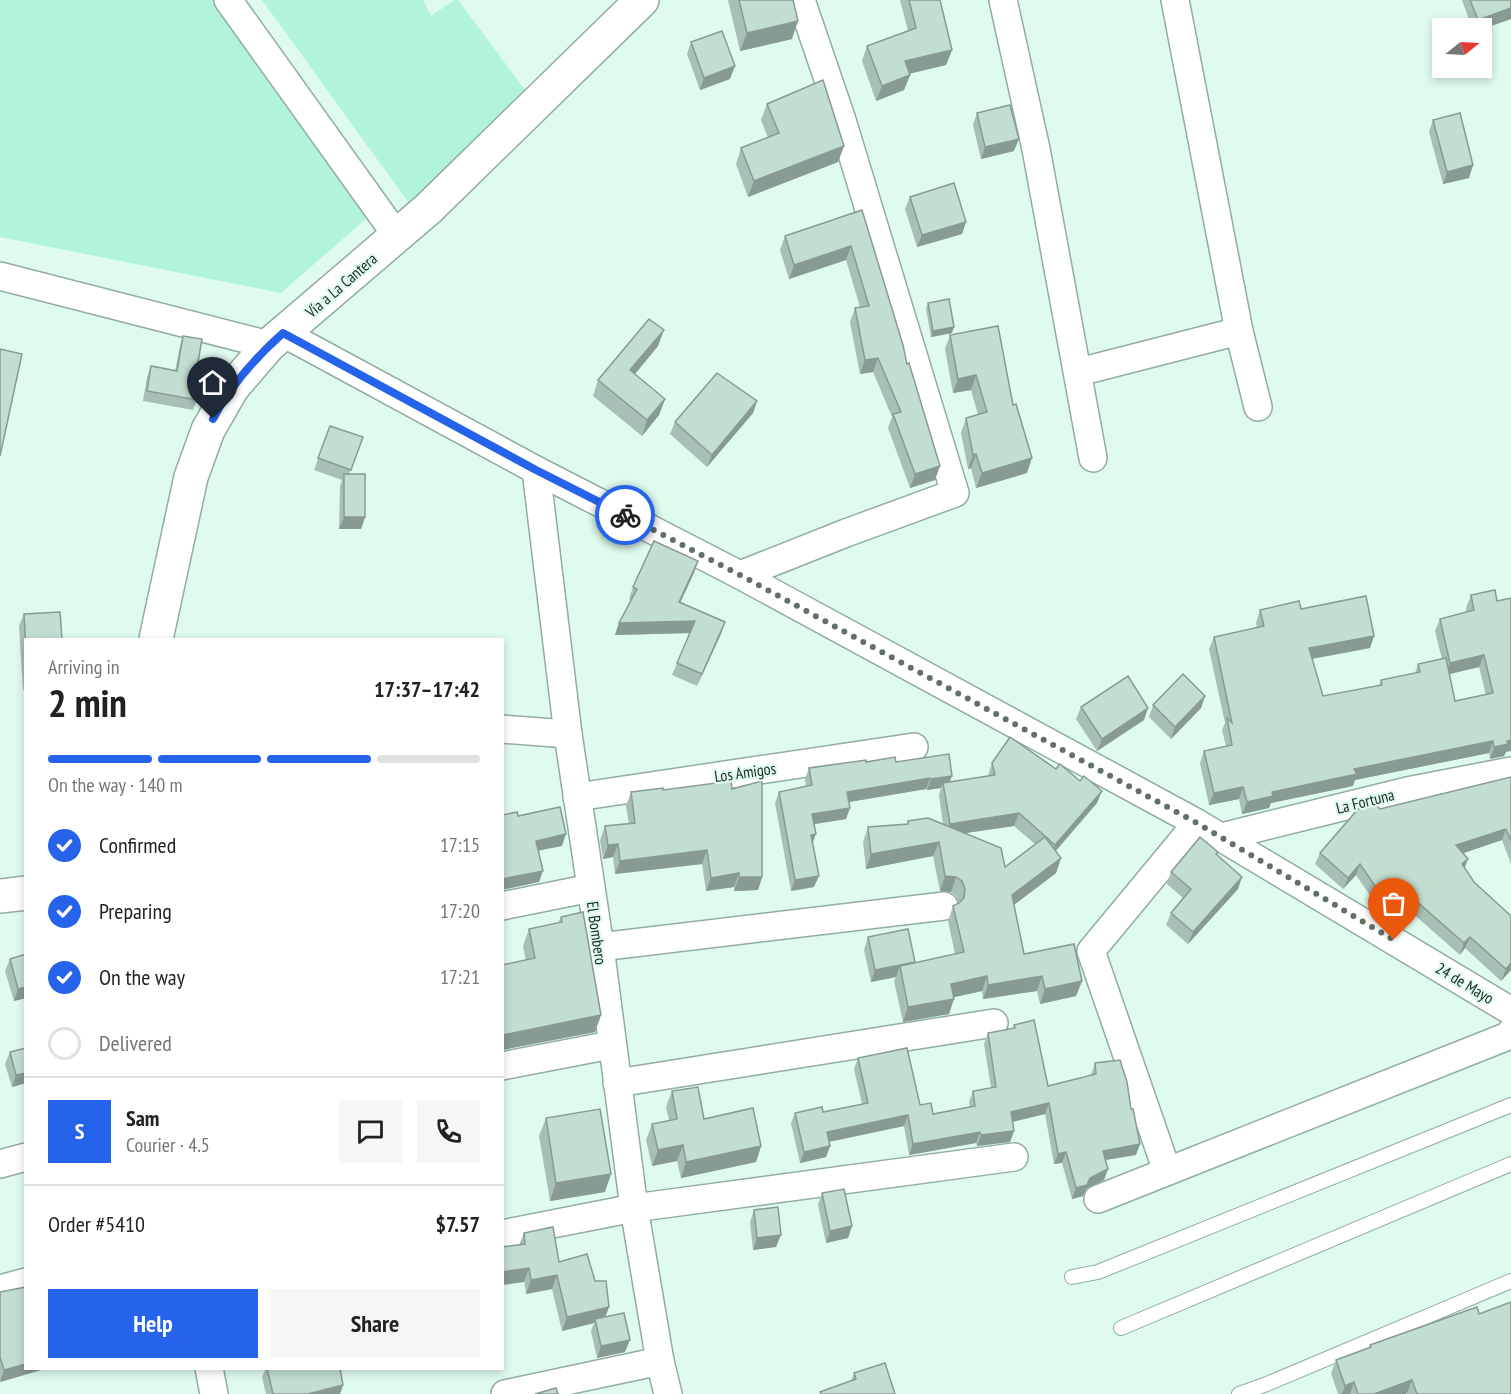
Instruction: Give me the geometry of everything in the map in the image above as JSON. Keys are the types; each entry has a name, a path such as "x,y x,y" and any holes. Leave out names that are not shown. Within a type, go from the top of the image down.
{"main road":[{"name":"Vía a La Cantera","path":"156,638 191,477 199,453 208,430 226,398 248,368 276,339 428,208 642,0"},
{"path":"0,896 24,893"}],"street":[{"path":"228,0 397,236"},
{"path":"740,575 955,493 842,117 801,0"},
{"path":"1004,0 1036,149 1094,458"},
{"path":"1174,0 1239,332 1257,407"},
{"name":"24 de Mayo","path":"0,276 276,339 740,575 1197,823 1510,1031"},
{"path":"1079,372 1239,332"},
{"name":"El Bombero","path":"536,470 568,734 600,947 634,1208 660,1361 668,1394"},
{"path":"504,729 568,734"},
{"name":"Los Amigos","path":"577,796 914,747"},
{"name":"La Fortuna","path":"1221,837 1407,791 1511,771"},
{"path":"1167,1171 1091,951 1197,823"},
{"path":"504,906 591,888"},
{"path":"600,947 944,906"},
{"path":"617,1083 994,1023"},
{"path":"1098,1199 1510,1031"},
{"path":"504,1066 611,1045"},
{"path":"504,1234 634,1208 1014,1157"},
{"path":"0,1164 24,1158"},
{"path":"0,1289 24,1283"},
{"path":"505,1394 660,1361"},
{"path":"209,1370 214,1394"}],"lane":[{"path":"1072,1277 1098,1272 1511,1105"},
{"path":"1121,1328 1511,1164"},
{"path":"1239,1394 1511,1281"}],"green space":[{"path":"0,0 213,0 368,217 281,293 0,237"},
{"path":"262,0 423,0 431,16 454,0 458,0 528,94 411,206"}],"building":[{"path":"739,0 793,0 798,21 747,33"},
{"path":"909,0 940,0 952,50 905,61 910,75 882,86 867,46 916,28"},
{"path":"1470,0 1511,0 1511,8 1477,18"},
{"path":"722,31 735,66 704,78 691,42"},
{"path":"823,80 844,146 754,181 741,148 779,133 767,104"},
{"path":"1010,105 1019,139 985,147 977,113"},
{"path":"1460,113 1473,165 1447,172 1433,120"},
{"path":"954,183 966,222 922,235 910,197"},
{"path":"862,210 907,364 909,363 940,466 915,474 893,414 901,412 878,358 865,360 855,308 869,306 851,246 794,265 785,236"},
{"path":"949,299 954,327 933,331 928,303"},
{"path":"649,319 664,330 630,370 665,399 647,420 598,380"},
{"path":"998,326 1013,405 1016,404 1032,458 982,473 976,454 973,455 966,418 987,412 976,375 958,379 950,335"},
{"path":"183,336 202,339 196,374 201,375 197,400 147,391 151,366 177,371"},
{"path":"0,349 22,354 0,456"},
{"path":"717,373 757,401 712,455 675,422"},
{"path":"330,426 363,437 351,470 318,458"},
{"path":"344,474 365,474 365,517 344,517"},
{"path":"654,541 698,561 679,602 725,622 702,674 677,663 695,621 619,623 637,589 633,587"},
{"path":"1495,590 1497,601 1511,598 1511,740 1507,741 1508,744 1494,747 1493,741 1354,769 1357,774 1272,792 1273,796 1247,802 1243,787 1214,793 1204,751 1232,745 1227,718 1232,723 1214,637 1264,626 1260,610 1299,601 1301,609 1366,596 1374,636 1309,648 1323,696 1382,685 1381,680 1420,672 1418,664 1446,658 1455,701 1493,693 1484,655 1450,663 1440,619 1474,610 1471,595"},
{"path":"60,612 62,638 25,638 24,614"},
{"path":"1183,674 1205,696 1175,727 1153,705"},
{"path":"1128,676 1148,708 1102,739 1081,707"},
{"path":"1010,737 1056,769 1060,764 1080,781 1084,776 1102,791 1055,845 1019,813 950,824 943,783 995,775 992,763"},
{"path":"949,754 952,776 847,792 850,808 812,814 816,834 811,835 819,876 795,880 779,792 812,785 809,768 895,757 896,762"},
{"path":"1511,777 1511,841 1506,829 1456,845 1468,859 1462,864 1474,882 1511,916 1511,963 1506,969 1470,937 1464,943 1407,893 1388,905 1360,864 1348,878 1320,853 1358,809 1376,804 1380,809"},
{"path":"731,781 732,789 762,781 762,877 739,877 739,873 711,878 707,850 620,861 618,844 608,845 605,826 635,823 631,792"},
{"path":"560,807 566,834 536,841 543,871 504,879 504,815 517,812 518,816"},
{"path":"928,818 1001,848 1005,867 1045,837 1061,858 1012,895 1024,954 1074,944 1082,981 1045,989 1042,976 988,985 987,976 951,984 954,999 908,1007 900,966 964,952 953,906 964,898 965,889 962,881 956,877 945,876 939,842 871,854 868,827 908,824 908,821"},
{"path":"1200,837 1242,877 1193,932 1171,913 1191,889 1171,872"},
{"path":"583,912 601,1015 504,1035 504,965 535,958 529,929 562,922 561,917"},
{"path":"908,929 915,962 875,970 868,937"},
{"path":"24,955 24,988 18,989 10,959"},
{"path":"1034,1020 1048,1086 1096,1074 1095,1063 1120,1060 1140,1144 1103,1151 1108,1169 1090,1178 1087,1185 1076,1188 1066,1152 1058,1154 1049,1103 1011,1112 1014,1131 981,1135 980,1132 913,1144 908,1115 827,1132 830,1146 804,1152 795,1113 822,1107 823,1112 868,1103 858,1058 907,1048 920,1105 931,1103 933,1114 975,1106 973,1091 996,1087 988,1033 1015,1028 1014,1025"},
{"path":"24,1048 24,1073 16,1075 10,1052"},
{"path":"698,1087 704,1119 753,1108 761,1146 686,1162 683,1145 658,1150 652,1124 677,1119 672,1091"},
{"path":"600,1109 611,1174 556,1183 546,1118"},
{"path":"844,1189 852,1226 830,1231 822,1193"},
{"path":"778,1207 781,1235 757,1238 754,1210"},
{"path":"553,1227 559,1262 587,1254 595,1281 606,1281 609,1307 567,1317 557,1275 531,1280 529,1268 504,1272 504,1247 525,1244 524,1233"},
{"path":"24,1287 24,1365 4,1370 0,1357 0,1292"},
{"path":"1511,1302 1511,1394 1417,1394 1412,1380 1374,1394 1358,1394 1354,1382 1345,1386 1336,1360 1371,1347 1370,1345 1477,1307 1479,1314"},
{"path":"624,1313 630,1340 601,1346 595,1319"},
{"path":"885,1363 895,1394 821,1394 820,1392 856,1379 854,1373"},
{"path":"267,1370 340,1370 343,1385 308,1394 273,1394"},
{"path":"556,1388 558,1394 535,1394"}],"way so far":[{"path":"625,515 1197,823 1394,940"}],"route":[{"path":"213,419 232,388 248,368 283,333 536,470 625,515"}]}
